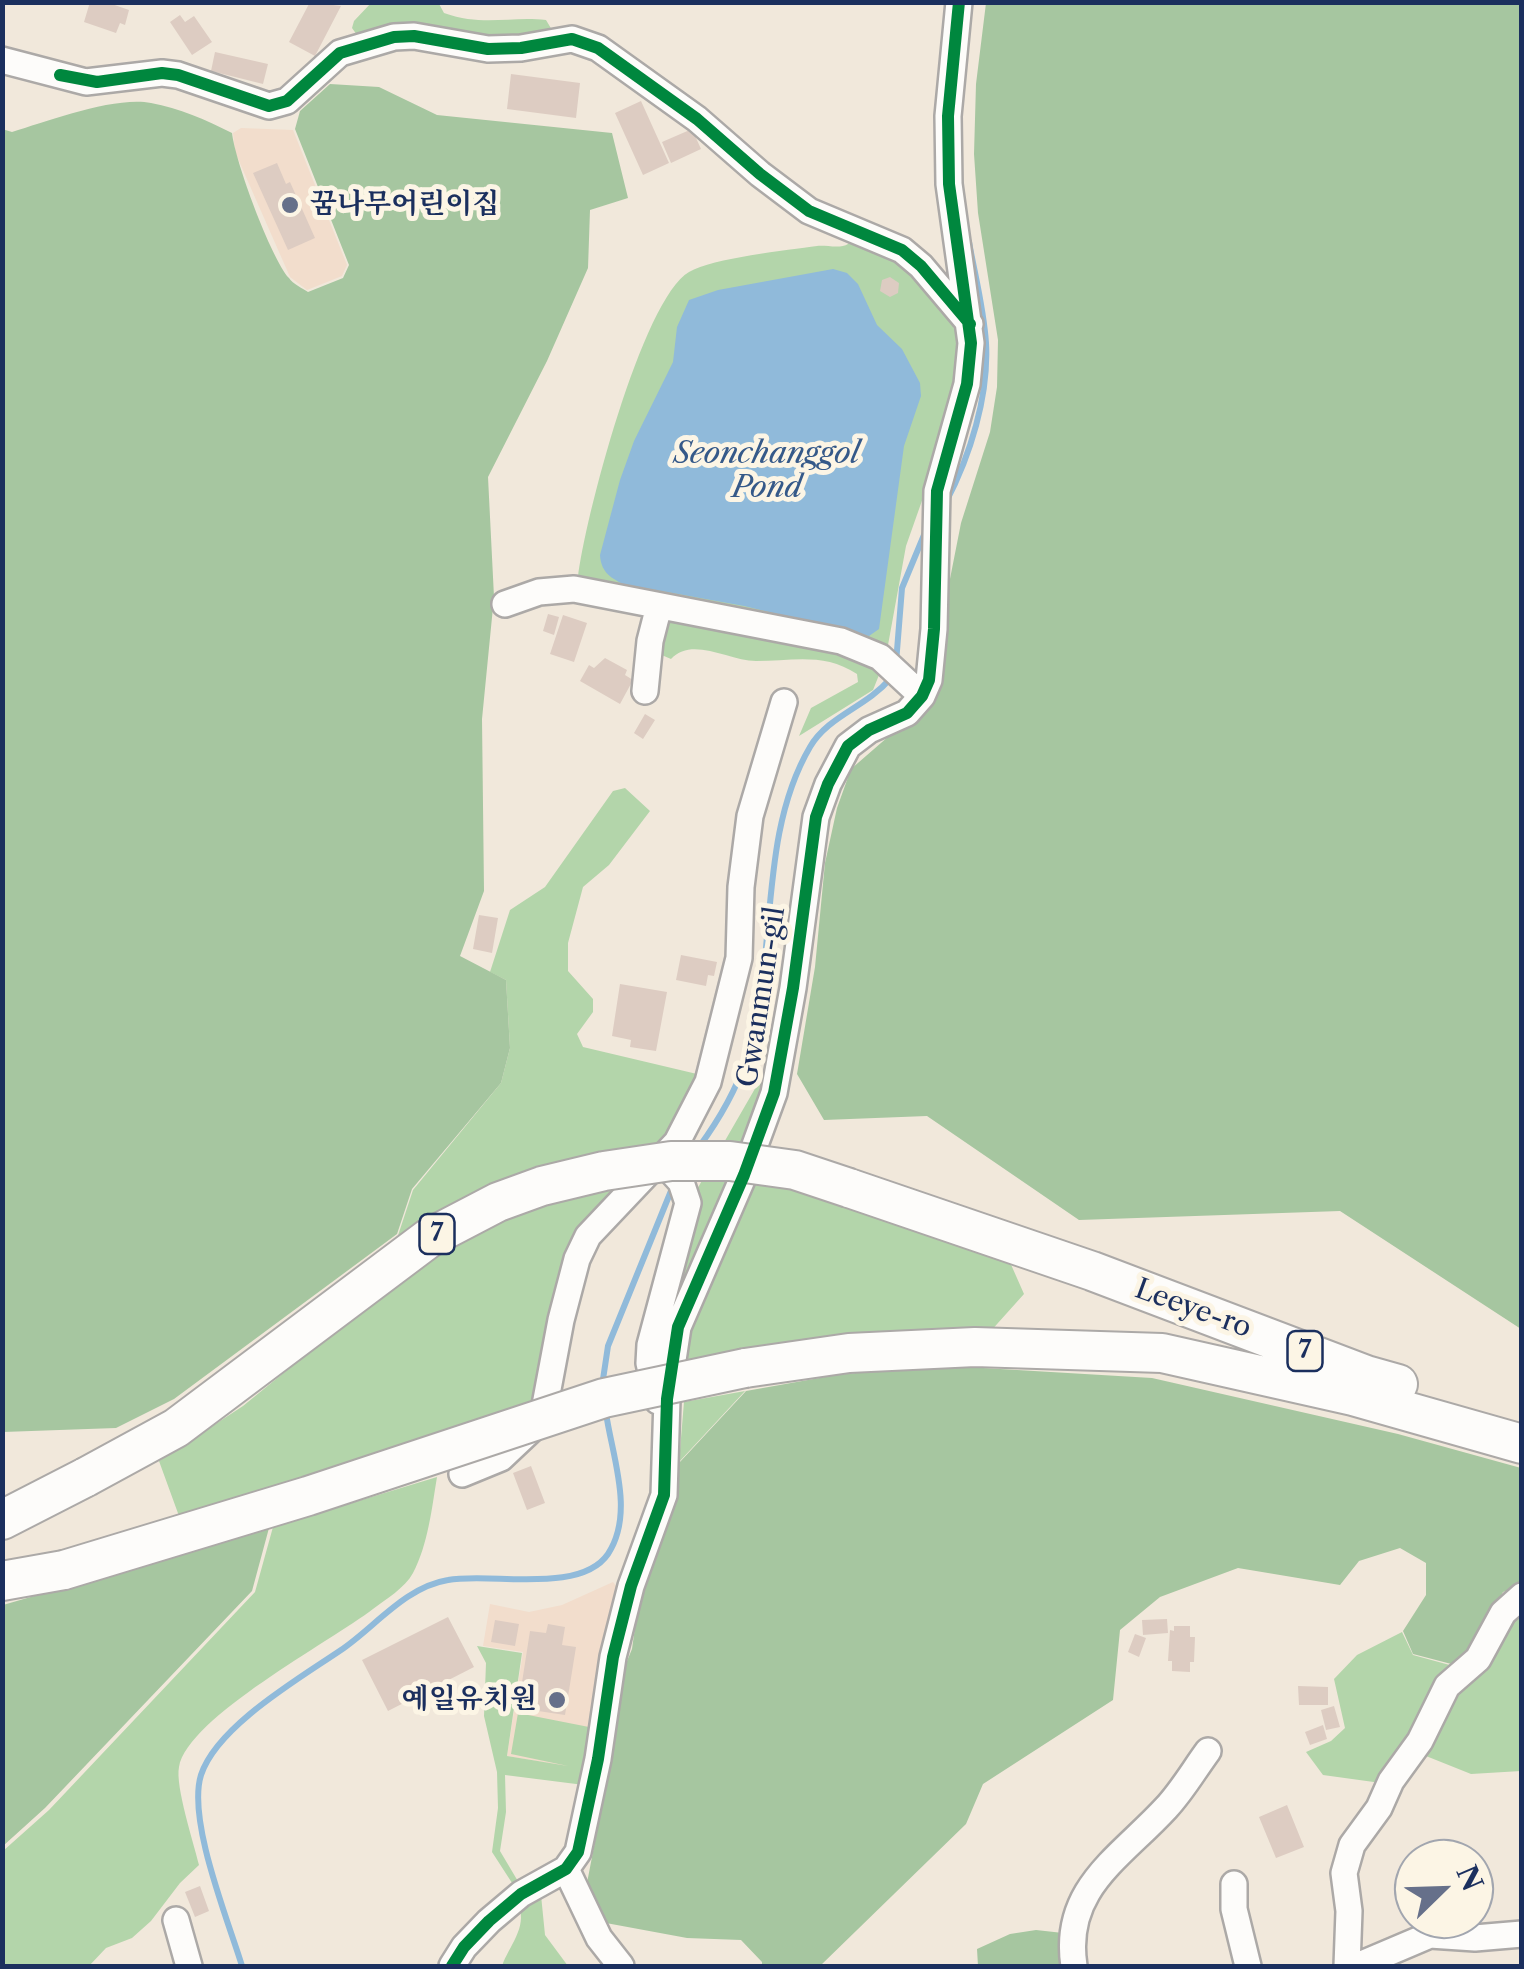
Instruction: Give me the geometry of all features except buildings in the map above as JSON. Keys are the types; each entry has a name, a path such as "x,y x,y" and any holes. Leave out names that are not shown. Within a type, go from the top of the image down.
{"highway":[{"name":"Leeye-ro","path":"2,1520 176,1428 429,1238 498,1202 558,1182 672,1161 730,1161 795,1170 1092,1271 1366,1375 1522,1420"},
{"name":"Leeye-ro","path":"2,1581 64,1570 308,1496 604,1398 745,1368 849,1352 974,1347 1162,1353 1352,1396 1522,1444"}],"street":[{"path":"505,604 539,592 574,589 856,645 880,658 922,696 932,660 937,491 967,384 970,324 949,184 948,116 959,2"},
{"path":"2,60 97,82 178,74 270,106 287,101 340,53 394,37 414,36 488,49 580,40 598,48 697,119 809,211 902,250 921,266 970,324"},
{"path":"646,691 650,641 659,606"},
{"name":"Gwanmun-gil","path":"566,1868 578,1852 582,1836 598,1759 606,1690 631,1586 664,1495 665,1425 673,1356 683,1313 744,1174 774,1093 793,988 810,852 828,784 838,759 857,736 907,712 922,696"},
{"path":"665,1425 652,1380 650,1345 688,1203 672,1172 677,1142 697,1107 715,1061 738,958 741,886 750,816 784,702"},
{"path":"462,1474 502,1458 536,1425 545,1405 560,1320 577,1259 588,1236 672,1172"},
{"path":"1347,1966 1349,1911 1344,1873 1352,1845 1420,1741 1447,1686 1478,1658 1503,1613 1522,1596"},
{"path":"1074,1966 1072,1930 1084,1895 1168,1806 1208,1752"},
{"path":"452,1966 464,1947 510,1902 566,1868 599,1938 620,1966"},
{"path":"1234,1884 1238,1932 1248,1966"},
{"path":"176,1920 189,1966"},
{"path":"1357,1966 1430,1935 1475,1938 1522,1934"}],"shaded area":[{"name":"꿈나무어린이집","path":"241,128 293,130 347,265 342,276 307,290 290,277 235,152 233,133"},
{"name":"예일유치원","path":"613,1582 622,1593 587,1770 507,1756 523,1652 483,1646 490,1604 529,1612 562,1605"}],"green space":[{"path":"438,2 444,13 458,17 546,20 552,30 530,38 357,35 352,28 371,3"},
{"path":"986,3 1521,3 1521,1329 1340,1211 1079,1220 927,1116 824,1120 797,1074 815,967 825,863 837,808 851,769 927,703 940,681 948,589 961,523 990,432 997,387 998,340 978,213 974,154 976,84"},
{"path":"330,84 379,87 437,115 612,133 628,198 590,210 588,268 547,361 488,477 494,597 482,719 484,891 460,956 506,980 510,1048 501,1083 412,1189 397,1234 174,1399 116,1428 3,1432 2,129 12,132 81,111 136,102 182,111 232,133 247,186 273,251 291,280 308,292 343,278 349,265 295,129 300,111"},
{"name":"Seonchanggol Pond","path":"852,238 883,248 921,281 953,327 963,357 906,546 888,645 876,649 578,578 591,510 618,414 653,323 671,291 689,272 700,267 751,255 841,246"},
{"path":"674,617 855,649 881,670 873,690 799,736 811,708 858,682 857,674 820,660 756,661 700,650 680,652 671,659 657,653 666,621"},
{"path":"625,788 650,811 609,865 583,887 568,943 568,971 593,999 593,1012 577,1034 583,1047 697,1074 696,1089 665,1143 589,1219 534,1403 179,1516 159,1461 243,1406 378,1296 413,1190 501,1083 510,1048 506,980 490,972 510,910 545,887 613,791"},
{"path":"764,1073 767,1077 754,1120 668,1332 696,1191"},
{"path":"750,1179 844,1198 1009,1260 1024,1294 989,1333 743,1352 688,1361 683,1341"},
{"path":"933,1365 1152,1378 1398,1434 1521,1468 1521,1586 1503,1592 1477,1643 1459,1666 1413,1654 1403,1631 1426,1595 1426,1563 1400,1548 1359,1561 1340,1585 1238,1568 1160,1597 1120,1630 1113,1700 983,1784 966,1824 820,1966 762,1966 741,1940 687,1938 606,1923 587,1883 614,1742 618,1683 632,1649 638,1606 650,1564 673,1507 679,1463 746,1391 836,1375"},
{"path":"745,1391 679,1462 684,1402"},
{"path":"437,1477 422,1550 405,1584 233,1704 188,1747 179,1776 199,1865 151,1921 132,1938 106,1948 89,1966 3,1966 3,1851 49,1810 255,1592 273,1527"},
{"path":"269,1528 252,1591 45,1808 3,1846 3,1605"},
{"path":"1521,1604 1521,1771 1471,1774 1421,1754 1446,1702"},
{"path":"1402,1632 1413,1655 1457,1667 1381,1783 1323,1775 1306,1752 1331,1741 1345,1728 1334,1679 1357,1655"},
{"path":"477,1646 522,1653 507,1756 568,1766 511,1754 518,1713 594,1728 584,1785 505,1775 506,1812 500,1851 519,1883 514,1886 492,1852 498,1808 497,1772 484,1716 486,1663"},
{"path":"541,1895 545,1935 568,1966 502,1966 521,1922 519,1906"},
{"path":"1036,1930 1063,1933 1068,1966 978,1966 977,1949 1010,1934"}],"water":[{"name":"Seonchanggol Pond","path":"833,269 847,273 858,284 877,325 902,349 920,383 921,396 904,446 879,629 869,636 614,579 604,569 600,555 620,480 634,441 673,362 677,327 689,300 718,290"}],"waterway":[{"path":"946,502 970,445 986,363 985,331 969,242"},
{"path":"896,663 902,588 924,535"},
{"path":"699,1147 737,1083 756,1022 775,861 793,783 818,736 890,679"},
{"path":"602,1386 608,1346 673,1186"},
{"path":"242,1966 211,1870 200,1817 201,1775 210,1757 262,1705 354,1641 391,1609 432,1584 466,1578 556,1578 595,1567 608,1554 620,1521 619,1484 606,1413"}],"cycle path":[{"path":"452,1966 489,1921 521,1894 566,1869 578,1852 598,1759 613,1657 631,1586 664,1495 667,1399 678,1327 744,1175 774,1093 816,817 848,746 869,730 907,713 922,696 929,680 937,491 967,384 971,343 949,184 948,116 959,2"},
{"path":"60,75 97,82 162,73 178,75 269,106 287,101 340,53 394,37 414,36 488,49 572,39 598,48 697,119 809,211 902,250 921,266 970,324"}],"place":[{"name":"꿈나무어린이집","path":"290,205"},
{"name":"예일유치원","path":"557,1700"}]}
